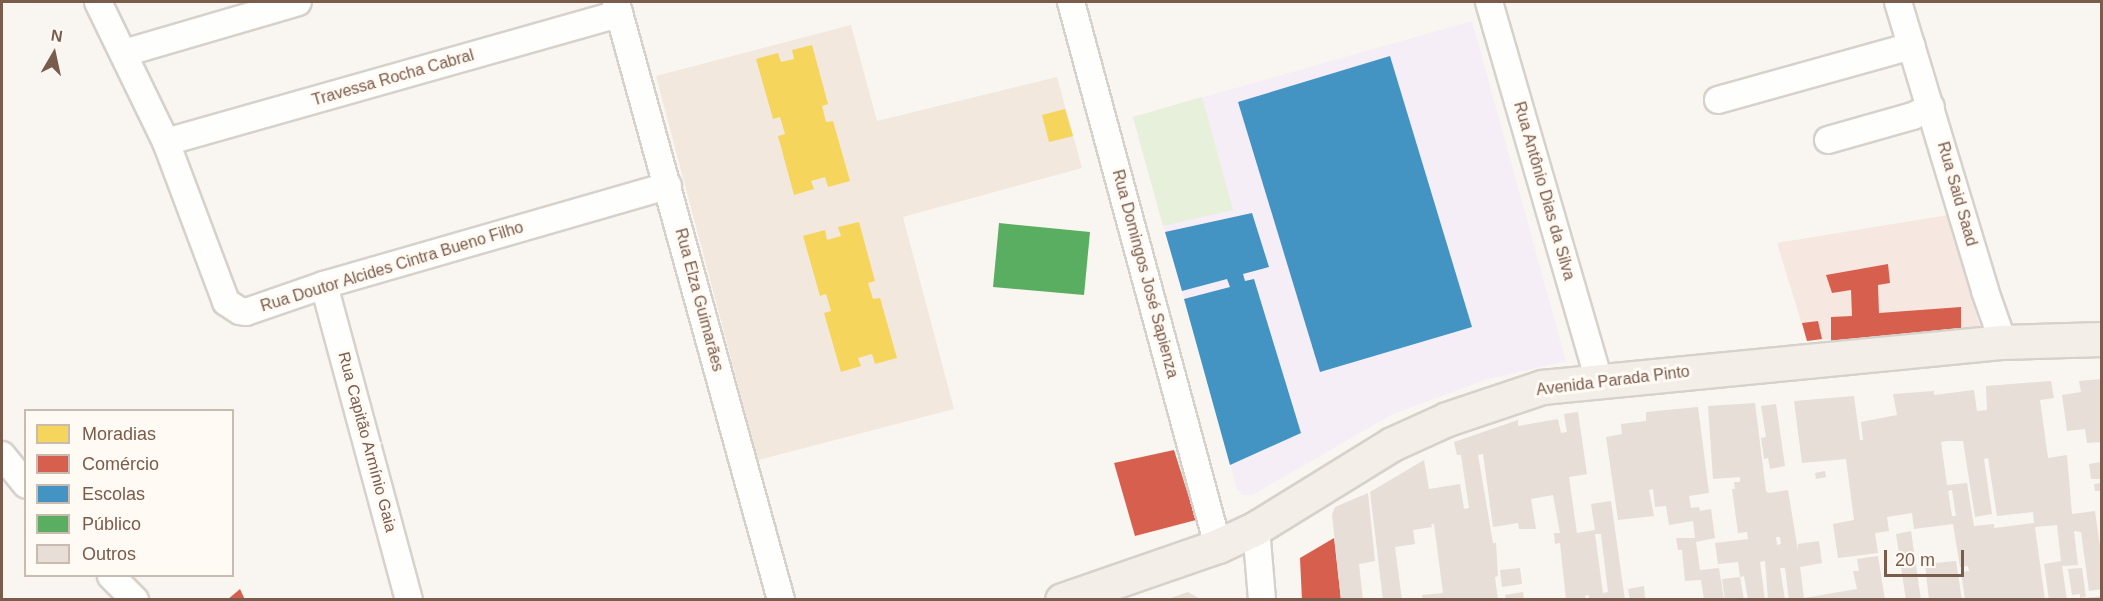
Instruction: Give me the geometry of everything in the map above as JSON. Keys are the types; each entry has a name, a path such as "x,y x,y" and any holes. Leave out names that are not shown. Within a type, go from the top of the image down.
{"main road":[{"name":"Avenida Parada Pinto","path":"1062,600 1218,546 1256,528 1392,444 1447,419 1542,387 2003,342 2102,339"}],"street":[{"name":"Rua Doutor Alcides Cintra Bueno Filho","path":"98,2 166,142 226,302 233,309 246,312 324,285 668,186"},
{"path":"124,53 298,2"},
{"name":"Rua Domingos José Sapienza","path":"1071,2 1218,546"},
{"name":"Rua Antônio Dias da Silva","path":"1489,2 1599,380"},
{"name":"Rua Said Saad","path":"1898,2 1985,291 2003,342"},
{"name":"Travessa Rocha Cabral","path":"166,142 618,8"},
{"name":"Rua Elza Guimarães","path":"618,8 781,600"},
{"path":"1718,100 1912,46"},
{"path":"1828,140 1913,116 1931,107"},
{"name":"Rua Capitão Armínio Gaia","path":"324,285 409,600"},
{"path":"2,455 24,482"},
{"path":"1256,528 1262,600"},
{"path":"112,577 135,600"}],"shaded area":[{"path":"1472,21 1566,361 1488,379 1393,414 1252,495 1242,495 1237,489 1133,117"},
{"path":"851,25 877,121 1057,77 1082,168 903,217 954,409 758,460 656,76"},
{"path":"1948,215 1980,327 1807,341 1777,243"}],"green space":[{"path":"1202,97 1233,210 1163,226 1133,117"}],"building: Moradias":[{"path":"812,45 828,104 822,106 826,122 833,121 850,181 828,187 825,177 811,181 814,189 794,195 778,136 785,134 780,117 773,119 756,59 778,53 781,62 794,59 792,50"},
{"path":"1065,109 1073,136 1049,142 1042,115"},
{"path":"859,222 875,281 868,283 873,299 880,298 897,358 875,364 872,354 858,358 861,366 841,372 824,313 831,311 826,294 820,296 803,236 825,230 827,240 841,236 838,227"}],"building: Comércio":[{"path":"1888,264 1890,283 1878,285 1879,313 1961,307 1961,334 1831,345 1831,317 1852,316 1851,290 1832,293 1826,275"},
{"path":"1818,321 1822,339 1807,341 1802,323"},
{"path":"1174,450 1196,520 1135,536 1114,463"},
{"path":"1334,538 1341,600 1302,600 1300,558"},
{"path":"240,589 245,600 227,600"}],"building: Escolas":[{"path":"1390,56 1472,327 1320,372 1238,102"},
{"path":"1252,213 1269,267 1243,274 1245,281 1254,279 1301,433 1230,465 1184,299 1230,287 1227,279 1182,291 1165,232"}],"building: Público":[{"path":"999,223 1090,232 1084,295 993,287"}],"building: Outros":[{"path":"2102,379 2102,442 2087,443 2085,429 2067,431 2062,395 2081,392 2079,381"},
{"path":"2051,381 2054,398 2040,400 2048,458 2067,455 2072,514 2095,511 2102,560 2102,589 2089,591 2081,532 2074,531 2078,565 2062,566 2067,600 2049,600 2044,564 2061,561 2057,525 2035,527 2045,600 1965,600 1961,572 1969,571 1968,566 1960,567 1953,524 1914,529 1912,513 1887,517 1889,531 1875,533 1878,553 1838,558 1833,524 1854,520 1846,459 1802,463 1794,401 1854,396 1860,440 1863,440 1861,422 1897,415 1893,394 1934,391 1934,395 1974,390 1977,411 1987,410 1986,386","holes":["1963,441 1975,517 1992,514 1984,459 1988,458 1997,516 2033,512 2034,523 1994,528 1994,524 1974,526 1967,483 1947,485 1941,442","1952,490 1956,516 1952,516 1948,491"]},
{"path":"1755,403 1766,491 1769,493 1788,490 1798,551 1798,544 1819,541 1822,563 1800,567 1804,598 1857,589 1853,571 1859,571 1857,559 1878,556 1885,600 1789,600 1785,568 1780,568 1785,600 1768,600 1765,561 1760,562 1765,600 1748,600 1744,576 1740,577 1738,562 1718,564 1715,543 1748,539 1747,532 1738,533 1732,489 1735,489 1734,482 1740,482 1740,477 1713,479 1708,406","holes":["1776,537 1780,537 1781,544 1777,545"]},
{"path":"1776,404 1785,466 1770,469 1768,458 1764,459 1761,438 1766,437 1761,406"},
{"path":"1698,407 1709,493 1689,496 1691,508 1699,507 1700,511 1711,509 1715,538 1696,542 1700,570 1719,568 1724,600 1704,600 1701,580 1685,581 1682,550 1678,550 1676,538 1695,538 1693,521 1669,525 1666,506 1655,507 1653,489 1649,490 1654,516 1618,520 1606,437 1622,434 1621,424 1646,421 1646,412"},
{"path":"1578,412 1587,474 1569,477 1577,533 1595,530 1591,504 1611,501 1625,600 1589,600 1589,595 1585,596 1586,600 1566,600 1560,543 1555,544 1554,533 1560,533 1553,495 1531,499 1536,529 1519,529 1518,523 1493,527 1483,454 1478,455 1493,543 1496,543 1498,576 1495,577 1498,600 1423,600 1422,595 1443,593 1434,524 1431,524 1432,527 1413,530 1415,544 1395,547 1402,600 1383,600 1370,492 1424,460 1429,489 1460,484 1464,509 1469,508 1461,455 1457,455 1454,442 1518,420 1518,426 1558,419 1561,433 1567,432 1564,414","holes":["1595,534 1601,534 1608,592 1603,593"]},
{"path":"2102,462 2102,479 2091,479 2089,464"},
{"path":"1825,471 1826,477 1816,479 1815,473"},
{"path":"2102,483 2102,491 2095,491 2094,484"},
{"path":"1368,493 1375,561 1359,564 1363,600 1341,600 1332,515 1335,507"},
{"path":"1911,531 1921,600 1906,600 1896,534"},
{"path":"1956,561 1962,600 1929,600 1925,564"},
{"path":"1520,568 1522,584 1502,587 1500,570"},
{"path":"2082,568 2086,597 2080,598 2080,594 2072,595 2068,569"},
{"path":"1740,577 1744,600 1725,600 1722,579"},
{"path":"1644,586 1645,598 1630,600 1628,589"},
{"path":"1188,592 1202,600 1168,600 1168,599"},
{"path":"1523,592 1524,600 1506,600 1505,595"},
{"path":"2102,596 2102,600 2086,600 2086,598"}]}
